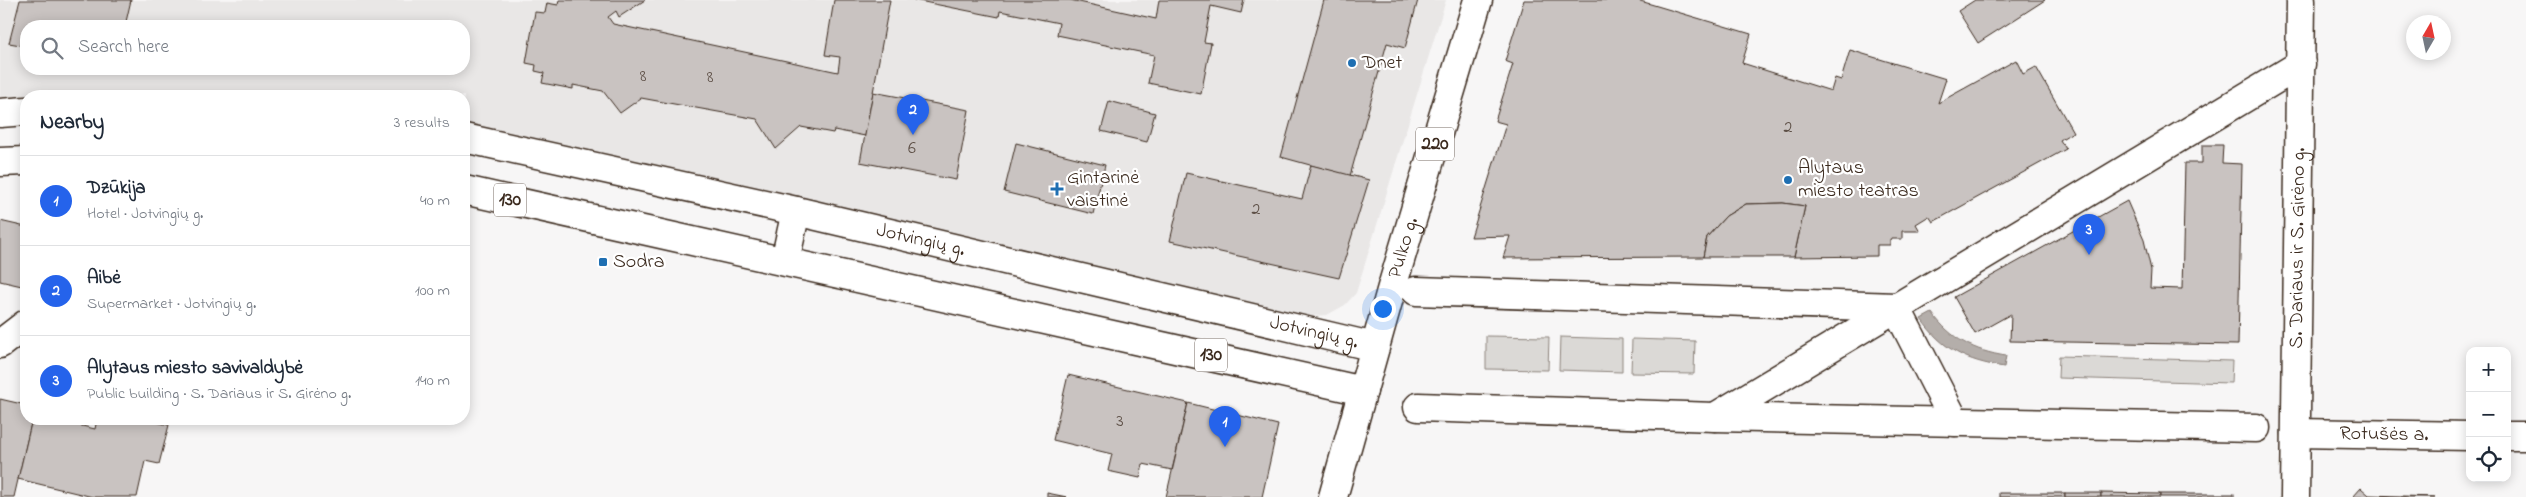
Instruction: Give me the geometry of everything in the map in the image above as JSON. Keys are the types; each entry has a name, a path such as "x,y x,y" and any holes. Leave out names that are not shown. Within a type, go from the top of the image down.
{"street":[{"name":"Pulko g.","path":"1333,497 1375,347 1478,0"},
{"name":"S. Dariaus ir S. Girėno g.","path":"2295,497 2301,0"},
{"path":"1715,417 2301,64"},
{"path":"0,112 20,111"},
{"name":"Jotvingių g.","path":"470,139 796,211 1375,347"},
{"path":"0,162 20,161"},
{"name":"130","path":"470,191 1363,391"},
{"path":"785,261 796,211"},
{"path":"1416,291 1896,307"},
{"path":"1896,307 1955,422"},
{"path":"0,344 20,329"},
{"path":"1418,407 1715,417 2256,428"},
{"name":"Rotušės a.","path":"2296,433 2466,436"},
{"path":"2511,436 2526,436"}],"shaded area":[{"path":"0,0 1446,0 1356,293 1345,305 1327,315 1312,316 470,126 470,90 20,90 20,101 0,101"},
{"path":"1932,313 1955,337 1984,351 2006,356 2004,367 1967,357 1947,346 1929,330 1921,319"},
{"path":"1486,336 1549,337 1548,370 1486,369"},
{"path":"1560,337 1622,339 1622,372 1559,370"},
{"path":"1632,339 1695,341 1694,374 1631,373"},
{"path":"2059,356 2232,361 2231,383 2058,378"}],"building":[{"path":"20,0 131,0 126,20 20,20 20,45 9,43"},
{"path":"559,0 645,0 619,17 616,11 608,17 613,24 838,72 840,57 825,55 834,0 890,0 865,136 834,130 833,133 801,127 776,149 757,119 641,98 620,113 603,91 573,85 573,89 542,83 544,73 535,71 536,65 526,63 535,12 545,13 547,3 558,5"},
{"path":"914,0 1070,0 1156,19 1159,0 1244,0 1241,13 1211,6 1204,42 1211,43 1201,94 1148,83 1154,55 1057,35 1059,23 1000,11 999,17"},
{"path":"1324,0 1418,0 1405,48 1387,43 1350,176 1281,157"},
{"path":"1524,0 1637,0 1751,34 1742,63 1831,91 1835,78 1841,80 1850,50 1946,79 1938,103 2016,60 2023,74 2036,67 2073,132 2060,140 2066,149 1933,222 1929,216 1916,224 1920,231 1902,231 1902,239 1890,239 1890,245 1877,245 1877,256 1794,257 1805,206 1783,203 1746,204 1726,216 1707,237 1703,257 1503,258 1510,236 1471,237 1506,124 1495,121 1513,64 1505,61"},
{"path":"1975,0 2045,0 1978,43 1958,11"},
{"path":"873,92 969,110 956,180 860,162"},
{"path":"1109,101 1155,113 1147,142 1101,131"},
{"path":"1016,143 1105,165 1093,214 1004,192"},
{"path":"2202,145 2223,145 2222,163 2242,164 2238,345 2010,341 2011,314 1975,334 1954,297 2127,201 2144,240 2151,270 2150,288 2182,289 2185,163 2202,163"},
{"path":"1311,165 1369,180 1339,278 1170,241 1186,173 1302,199"},
{"path":"1783,203 1805,206 1794,257 1703,257 1707,237 1726,216 1746,204"},
{"path":"0,221 20,226 20,286 0,281"},
{"path":"1068,375 1188,403 1172,470 1143,464 1140,478 1108,471 1112,454 1053,440"},
{"path":"0,399 20,404 20,425 31,425 14,497 0,497"},
{"path":"1188,403 1278,425 1262,497 1166,497"},
{"path":"31,425 78,425 95,429 96,425 169,425 159,464 145,461 137,497 93,497 18,479"},
{"path":"2361,488 2369,495 2435,497 2353,497"},
{"path":"1047,493 1067,497 1047,497"},
{"path":"1999,493 2065,493 2065,497 1999,497"},
{"path":"2065,493 2101,493 2101,497 2065,497"},
{"path":"2101,493 2160,494 2160,497 2101,497"},
{"path":"2160,494 2234,494 2234,497 2160,497"}],"place":[{"name":"Dnet","path":"1352,63"},
{"name":"Aibė","path":"913,135"},
{"name":"Alytaus miesto teatras","path":"1788,180"},
{"name":"Gintarinė vaistinė","path":"1057,189"},
{"name":"Alytaus miesto savivaldybė","path":"2089,255"},
{"name":"Sodra","path":"603,262"},
{"name":"Dzūkija","path":"1225,447"}]}
